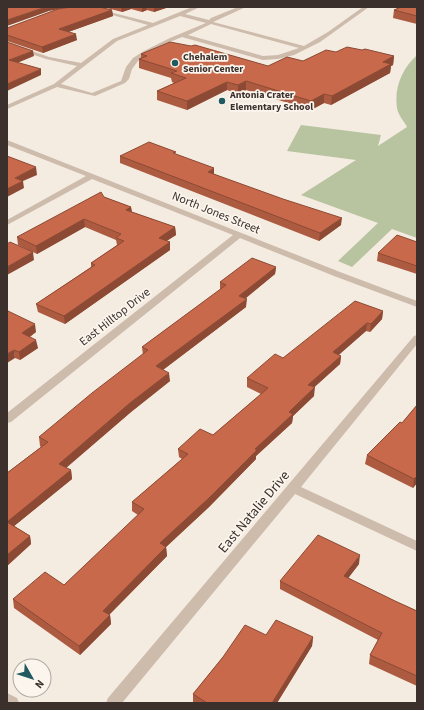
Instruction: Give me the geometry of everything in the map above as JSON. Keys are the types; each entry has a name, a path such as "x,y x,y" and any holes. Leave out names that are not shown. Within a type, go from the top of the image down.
{"street":[{"path":"7,107 56,84 115,40 197,7"},
{"path":"56,84 93,94 123,82 126,79 126,72 130,65 142,54 207,25 213,19 243,7"},
{"path":"183,35 263,58 285,56 323,39 366,7"},
{"path":"91,8 152,24"},
{"path":"179,14 304,48"},
{"path":"7,44 48,58 82,65"},
{"name":"North Jones Street","path":"7,142 239,235 417,304"},
{"path":"7,223 92,176"},
{"name":"East Hilltop Drive","path":"7,419 239,235"},
{"name":"East Natalie Drive","path":"113,703 417,338"},
{"path":"293,488 417,546"},
{"path":"7,699 12,703"}],"green space":[{"path":"417,55 417,238 392,229 352,267 338,261 378,223 301,195 356,160 287,151 301,125 381,135 378,146 407,127 400,116 396,100 398,86 403,72"}],"building":[{"path":"7,7 46,7 7,20"},
{"path":"72,7 99,7 112,10 59,29 76,34 42,47 7,35 7,28 58,9"},
{"path":"401,7 417,7 417,16 394,10"},
{"path":"7,42 33,51 9,60 41,69 7,84"},
{"path":"170,42 191,46 195,45 268,66 287,57 303,61 326,50 336,52 347,47 362,50 365,49 394,56 383,62 391,64 332,96 324,94 311,101 246,81 238,85 227,82 187,101 157,91 186,78 171,73 177,71 139,59 147,56 141,54"},
{"path":"149,142 176,152 173,153 214,168 208,172 342,218 320,233 120,156"},
{"path":"7,156 36,167 15,178 23,181 7,189"},
{"path":"101,192 104,197 131,207 126,210 175,227 159,238 170,242 64,316 36,304 95,265 91,263 124,241 116,238 121,234 84,219 36,246 17,237"},
{"path":"397,235 417,242 417,266 378,253"},
{"path":"10,242 33,252 7,267 7,244"},
{"path":"252,258 276,267 239,296 247,299 156,366 169,373 130,403 59,464 71,470 7,522 7,473 48,442 39,437 92,393 148,350 142,347 226,285 220,282"},
{"path":"355,301 383,311 371,324 367,323 333,352 341,356 308,385 315,387 289,412 293,414 255,449 257,450 209,498 160,543 166,547 103,611 110,615 79,646 13,599 45,572 64,585 144,509 132,502 188,454 178,449 200,429 213,435 268,388 247,378 275,354 283,358"},
{"path":"8,311 35,324 22,333 36,340 19,352 14,350 7,354 7,312"},
{"path":"417,405 417,476 414,479 367,455 400,422 402,423"},
{"path":"7,522 30,536 7,555"},
{"path":"318,535 360,555 344,576 417,611 417,676 370,655 382,633 280,581"},
{"path":"276,620 313,637 272,703 207,703 193,694 223,657 245,625 266,635"}],"place":[{"name":"Chehalem Senior Center","path":"175,63"},
{"name":"Antonia Crater Elementary School","path":"222,101"}]}
